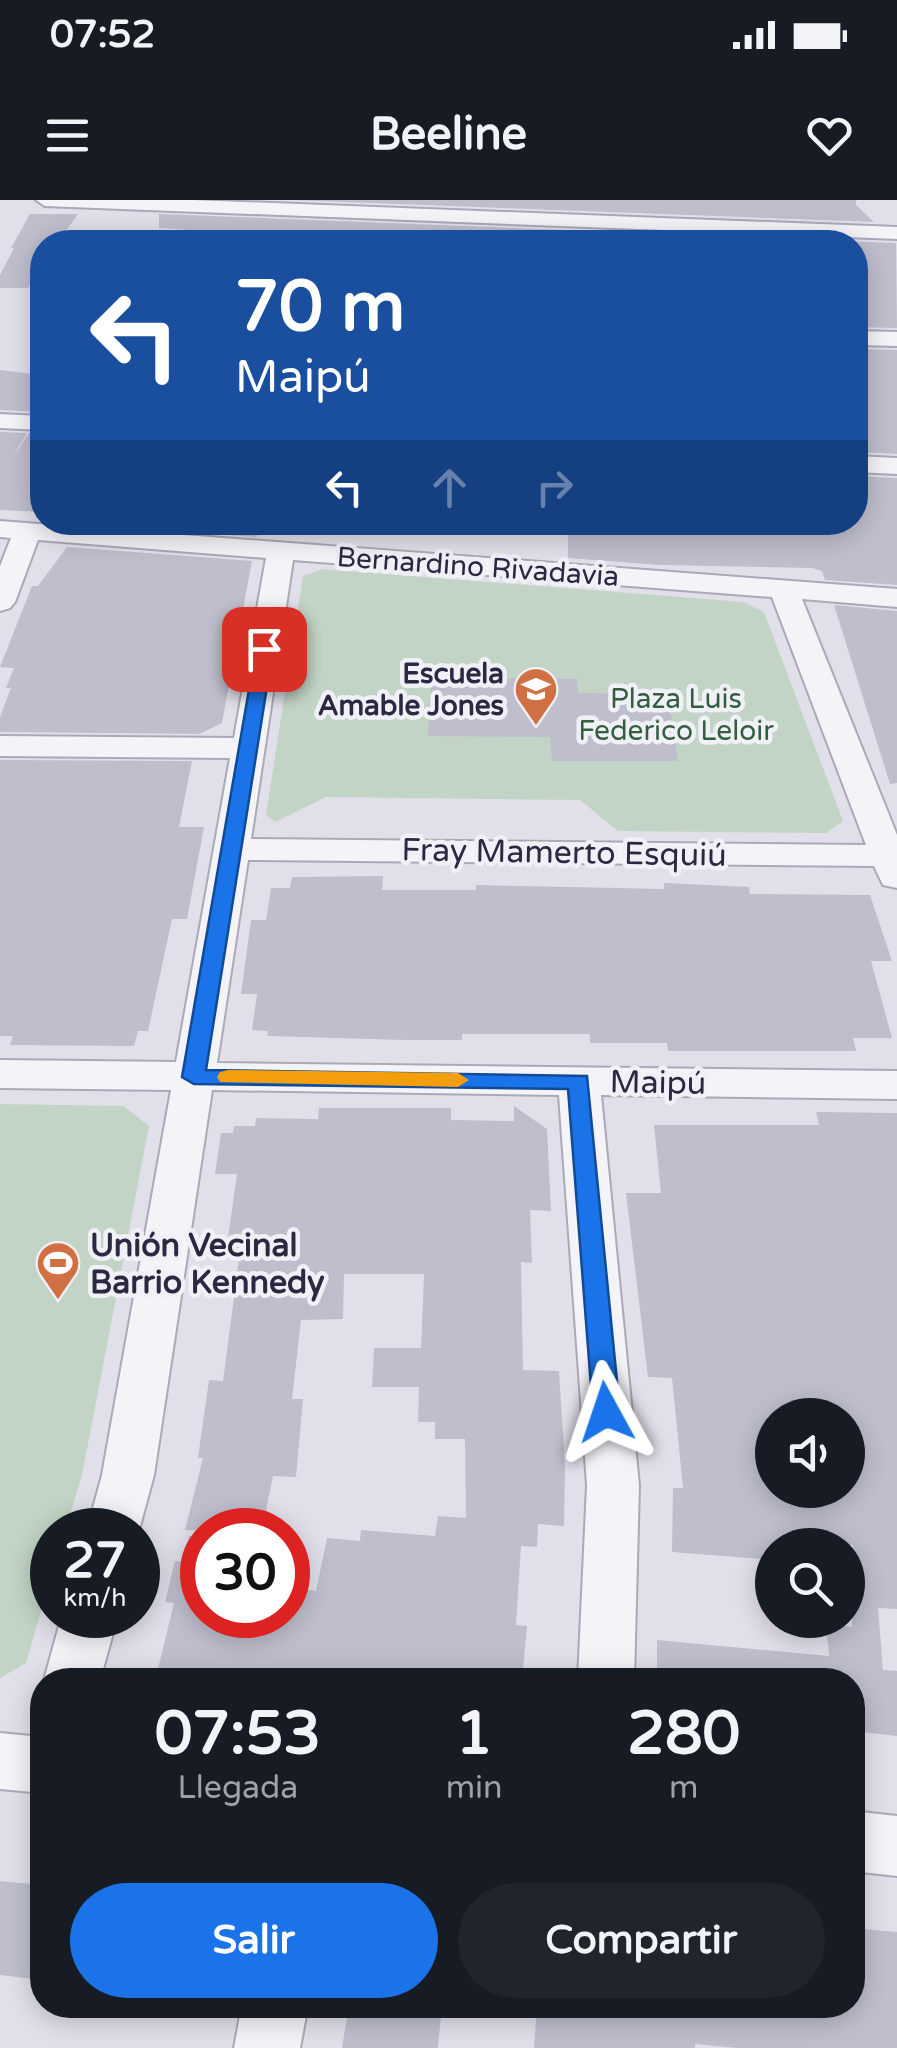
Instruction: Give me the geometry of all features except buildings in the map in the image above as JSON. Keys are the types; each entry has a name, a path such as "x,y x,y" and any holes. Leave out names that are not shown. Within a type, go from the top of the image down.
{"street":[{"path":"45,200 815,230"},
{"path":"881,208 897,224"},
{"path":"868,232 897,233"},
{"path":"868,338 897,339"},
{"path":"0,421 30,423"},
{"path":"868,465 897,466"},
{"path":"0,602 14,530"},
{"name":"Bernardino Rivadavia","path":"81,535 281,550 409,551 897,598"},
{"path":"118,1508 128,1474 281,550"},
{"path":"783,589 894,863"},
{"path":"0,746 248,748"},
{"name":"Fray Mamerto Esquiú","path":"232,849 894,863"},
{"name":"Maipú","path":"0,1074 897,1085"},
{"path":"579,1082 613,1485 606,1668"},
{"path":"75,1668 84,1638"},
{"path":"0,1761 30,1764"},
{"path":"865,1843 897,1846"},
{"path":"268,2048 272,2018"}],"green space":[{"name":"Plaza Luis Federico Leloir","path":"323,569 743,602 764,612 843,821 826,833 618,831 580,800 326,797 275,822 266,815 303,576"},
{"name":"Unión Vecinal Barrio Kennedy","path":"0,1104 123,1106 149,1126 82,1475 72,1508 30,1508 30,1638 33,1638 26,1663 0,1678"}],"slow traffic":[{"path":"228,1077 458,1080"}],"place":[{"name":"Escuela Amable Jones","path":"536,727"},
{"name":"Unión Vecinal Barrio Kennedy","path":"58,1301"}],"route":[{"path":"264,649 194,1077 579,1082 606,1412"}]}
